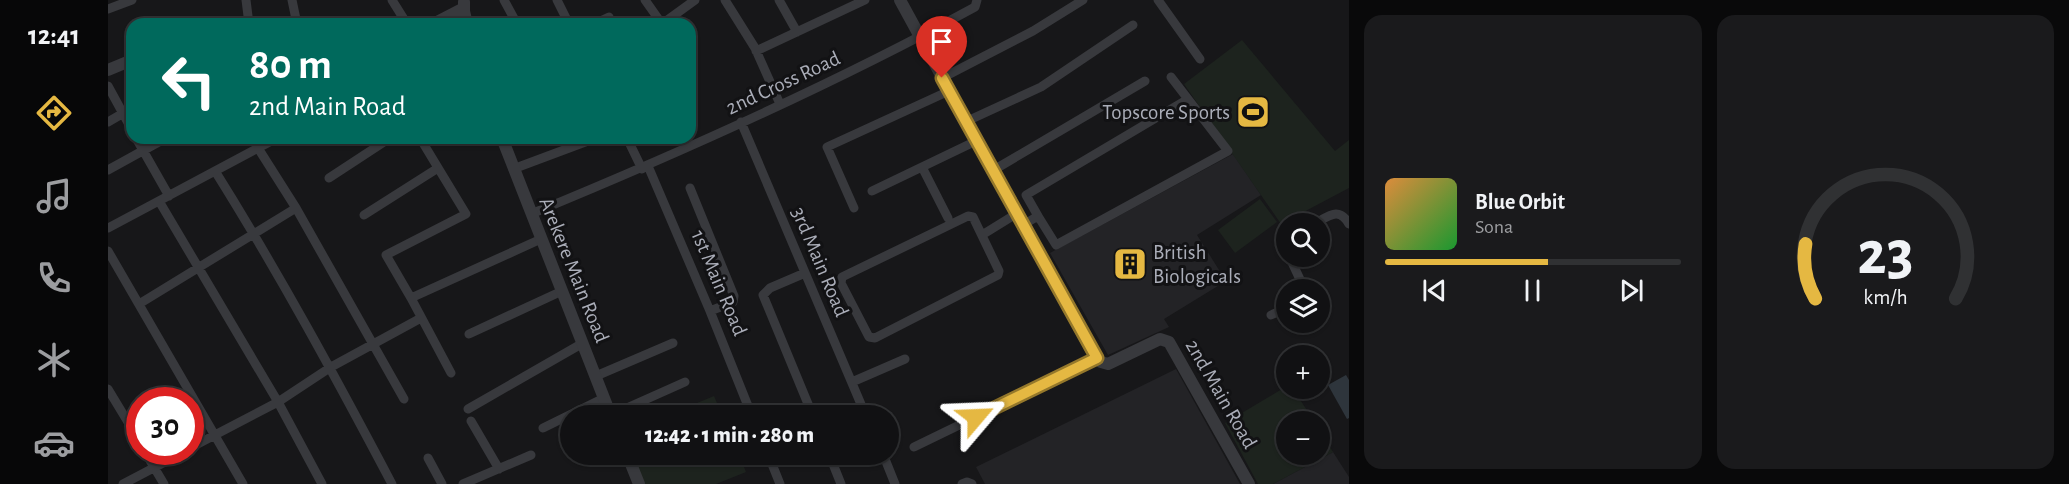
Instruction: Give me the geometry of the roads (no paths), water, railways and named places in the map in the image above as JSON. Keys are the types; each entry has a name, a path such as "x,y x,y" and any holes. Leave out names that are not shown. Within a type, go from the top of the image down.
{"street":[{"path":"108,9 132,0"},
{"path":"246,0 249,18"},
{"path":"292,0 296,18"},
{"path":"392,0 403,18"},
{"path":"504,0 514,18"},
{"path":"557,0 566,18"},
{"path":"645,0 658,18"},
{"path":"670,18 696,0"},
{"path":"725,0 756,51 780,104"},
{"path":"779,0 797,32"},
{"path":"756,51 865,0"},
{"path":"900,0 965,122 1097,358 914,447"},
{"path":"942,78 1034,31 1083,0"},
{"path":"1158,0 1200,58"},
{"name":"2nd Cross Road","path":"696,143 920,37 975,7 978,1"},
{"path":"442,18 464,4"},
{"path":"965,122 1041,87 1133,25"},
{"path":"108,70 126,62"},
{"path":"1171,77 1188,99 1228,151 1056,244 1026,195 1188,99"},
{"path":"992,171 1145,81"},
{"path":"108,86 126,119"},
{"path":"854,208 827,147 949,91"},
{"path":"108,122 126,111"},
{"name":"3rd Main Road","path":"741,122 861,405"},
{"path":"872,191 976,141"},
{"path":"139,144 169,196"},
{"path":"108,170 155,144"},
{"path":"108,228 266,144"},
{"path":"329,178 381,144"},
{"path":"424,144 466,214 386,255 451,374"},
{"name":"Arekere Main Road","path":"504,144 607,405"},
{"path":"513,169 580,144"},
{"name":"1st Main Road","path":"631,144 645,167 710,312 748,405"},
{"name":"2nd Cross Road","path":"531,214 694,144"},
{"path":"258,148 297,208 404,399"},
{"path":"922,167 948,218"},
{"path":"364,215 438,168"},
{"path":"215,171 255,234 331,367 392,484"},
{"path":"690,188 734,296 733,302 710,312"},
{"path":"159,201 278,402 322,484"},
{"path":"139,304 297,208"},
{"path":"1330,216 1339,213 1349,224"},
{"path":"982,235 1016,214"},
{"path":"968,216 974,218 982,235 999,271 998,275 875,338 867,335 841,283 844,275 968,216"},
{"path":"1024,227 1039,218"},
{"path":"411,298 541,239"},
{"path":"108,250 243,484"},
{"path":"805,273 770,288 763,295 808,405"},
{"path":"469,334 562,291"},
{"path":"1271,315 1276,313"},
{"path":"204,440 278,402 331,367 421,318"},
{"name":"2nd Main Road","path":"1097,358 1108,364 1160,339 1169,342 1249,484"},
{"path":"468,409 583,343"},
{"path":"596,376 672,343"},
{"path":"852,382 905,359"},
{"path":"633,405 685,382"},
{"path":"108,388 126,418"},
{"path":"543,429 604,398"},
{"path":"471,421 499,469"},
{"path":"463,484 531,455"},
{"path":"428,458 442,484"},
{"path":"123,484 158,465"},
{"path":"631,465 639,484"},
{"path":"772,465 780,484"},
{"path":"833,465 841,484"},
{"path":"887,465 895,484"},
{"path":"154,467 164,484"},
{"path":"962,484 967,482 972,484"}],"place":[{"name":"Topscore Sports","path":"1253,112"},
{"name":"British Biologicals","path":"1130,264"}]}
